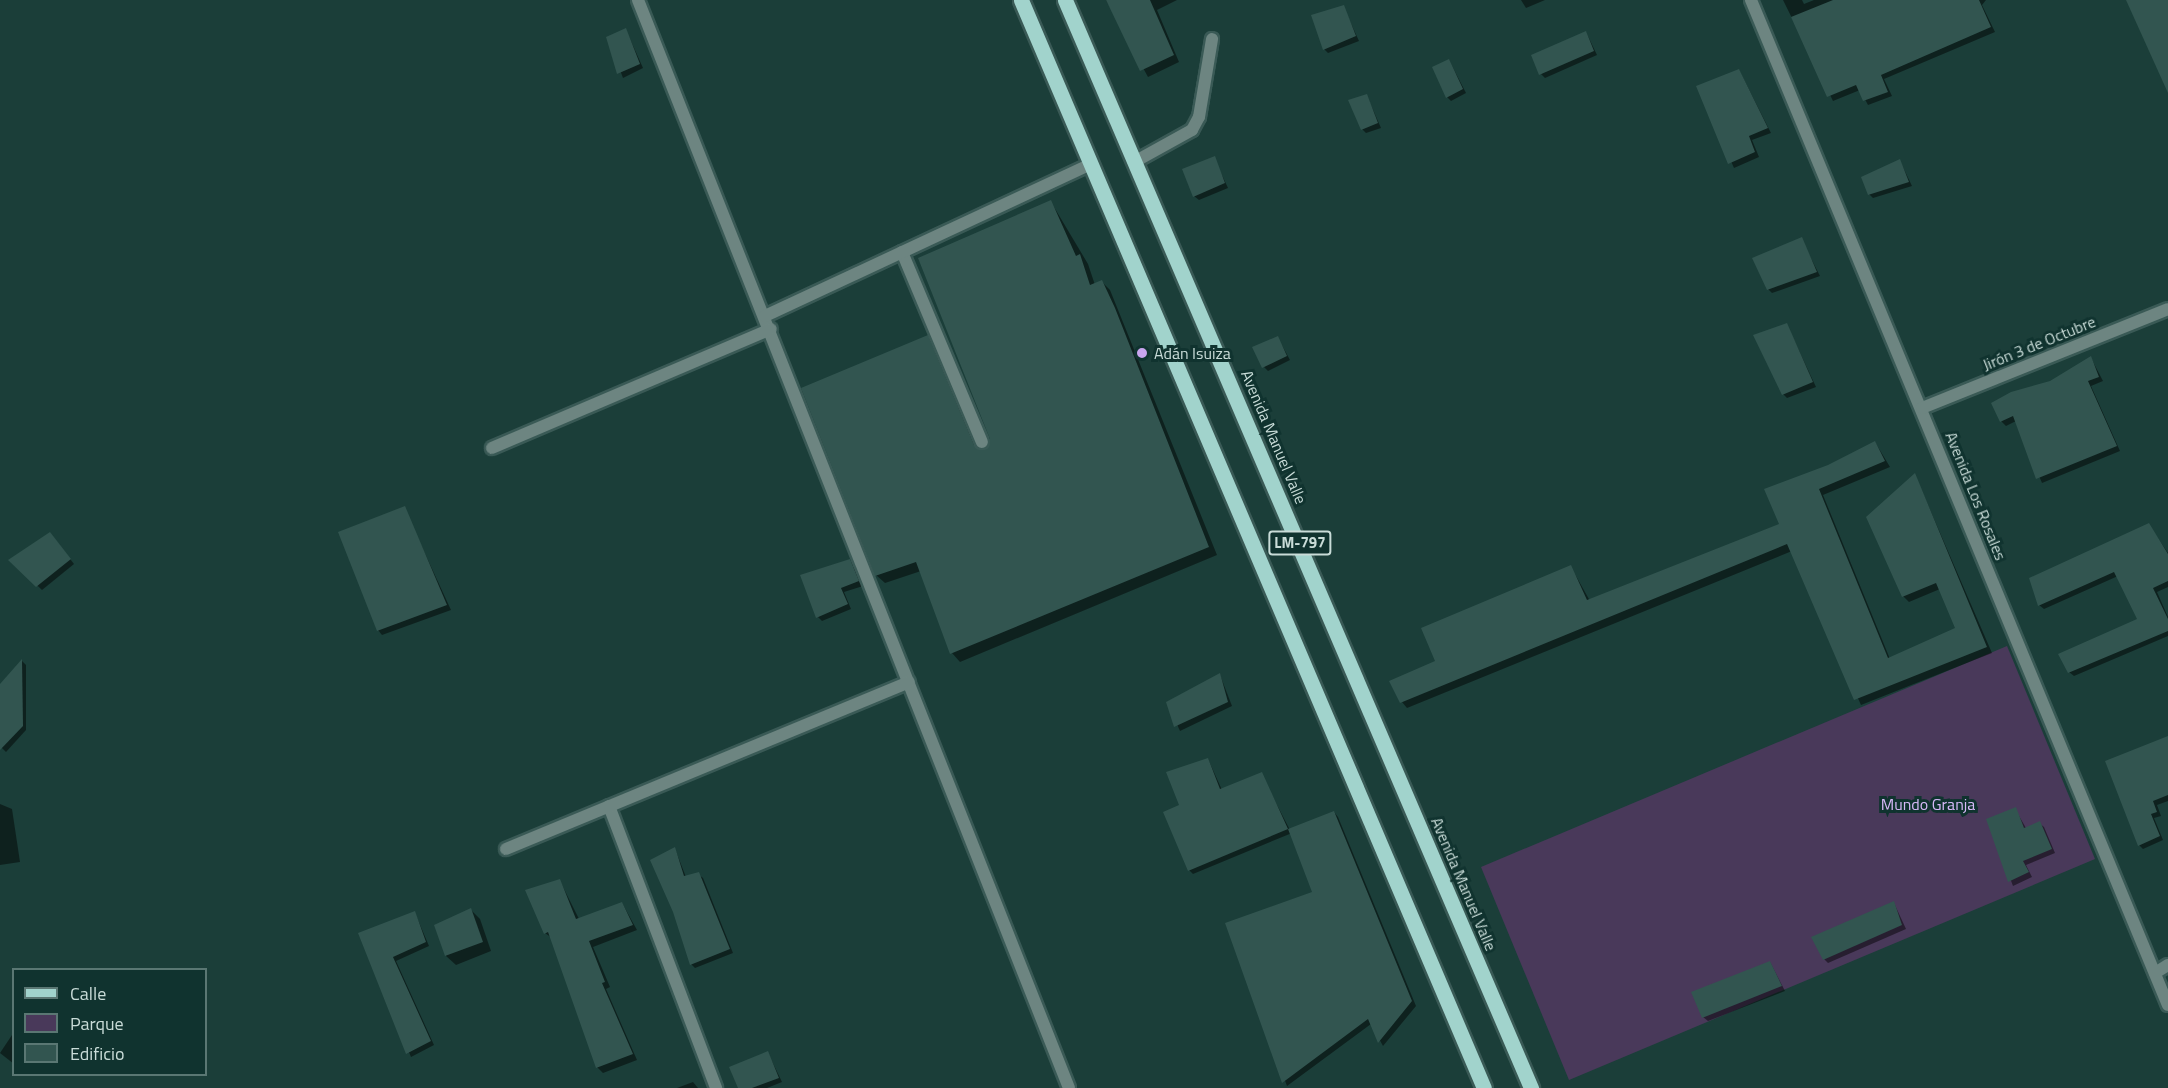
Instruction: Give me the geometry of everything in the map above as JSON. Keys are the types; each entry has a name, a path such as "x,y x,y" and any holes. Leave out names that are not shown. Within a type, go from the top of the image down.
{"main road":[{"name":"LM-797","path":"1021,0 1484,1088"},
{"name":"Avenida Manuel Valle","path":"1065,0 1136,161 1531,1088"}],"street":[{"path":"638,0 771,329 1069,1088"},
{"name":"Avenida Los Rosales","path":"1751,0 2168,1005"},
{"path":"1136,161 1192,130 1199,117 1212,39"},
{"path":"765,316 1091,164"},
{"path":"902,252 982,442"},
{"name":"Jirón 3 de Octubre","path":"1922,408 2168,309"},
{"path":"492,448 771,329"},
{"path":"506,849 909,682"},
{"path":"609,806 716,1088"},
{"path":"2154,973 2168,965"}],"green space":[{"name":"Mundo Granja","path":"2007,646 2095,859 1569,1080 1481,867"}],"building":[{"path":"1106,0 1150,0 1174,55 1140,71"},
{"path":"1833,0 1979,0 1991,27 1881,75 1888,92 1863,101 1856,85 1827,97 1791,17"},
{"path":"2126,0 2168,0 2168,93"},
{"path":"1344,5 1356,36 1323,50 1311,15"},
{"path":"626,28 640,64 617,74 606,37"},
{"path":"1586,31 1594,51 1539,75 1531,55"},
{"path":"1449,59 1463,89 1446,98 1432,67"},
{"path":"1739,69 1768,128 1749,136 1755,152 1728,164 1696,86"},
{"path":"1367,94 1378,123 1361,130 1348,100"},
{"path":"1215,156 1225,183 1193,197 1182,169"},
{"path":"1900,159 1909,182 1868,195 1861,177"},
{"path":"1051,200 1076,256 1080,254 1090,285 1102,280 1115,308 1209,547 950,654 916,562 875,576 801,388 928,335 974,445 986,449 990,439 918,258"},
{"path":"1802,237 1817,272 1767,290 1752,258"},
{"path":"1787,323 1813,382 1782,395 1753,335"},
{"path":"1278,336 1287,356 1262,368 1252,347"},
{"path":"2091,356 2099,377 2088,381 2117,446 2036,479 2013,416 2000,422 1991,403 2011,392 2050,381"},
{"path":"1875,441 1885,461 1819,489 1888,658 1955,628 1936,583 1902,597 1866,517 1915,473 1987,647 1854,700 1787,544 1400,703 1389,681 1435,661 1421,628 1571,565 1587,600 1779,524 1764,489 1828,465"},
{"path":"405,506 447,605 377,631 338,532"},
{"path":"2149,523 2168,554 2168,581 2153,588 2168,619 2168,631 2068,673 2058,654 2137,619 2114,572 2038,606 2029,578"},
{"path":"50,532 71,559 36,587 8,560"},
{"path":"850,559 859,581 841,588 848,604 816,618 800,575"},
{"path":"22,659 23,726 0,750 0,684"},
{"path":"1220,673 1228,702 1174,727 1166,702"},
{"path":"2168,736 2168,795 2153,801 2157,812 2151,814 2160,836 2138,846 2105,761"},
{"path":"1208,758 1220,789 1262,772 1288,829 1188,871 1163,812 1179,805 1166,772"},
{"path":"2016,807 2024,828 2040,821 2052,849 2023,861 2029,872 2008,882 1986,819"},
{"path":"1334,811 1412,1001 1378,1043 1368,1019 1282,1083 1225,923 1312,892 1288,829"},
{"path":"675,847 684,876 699,872 730,949 690,965 673,912 650,860"},
{"path":"560,879 576,919 622,902 633,925 589,941 605,982 602,983 633,1054 596,1068 548,932 544,934 525,890"},
{"path":"1894,901 1902,925 1823,960 1811,937"},
{"path":"471,908 483,942 445,956 434,925"},
{"path":"415,911 426,942 393,957 431,1041 406,1054 358,933"},
{"path":"1770,961 1782,986 1702,1018 1691,992"},
{"path":"768,1051 779,1078 752,1088 738,1088 729,1067"}],"place":[{"name":"Adán Isuiza","path":"1142,353"}]}
